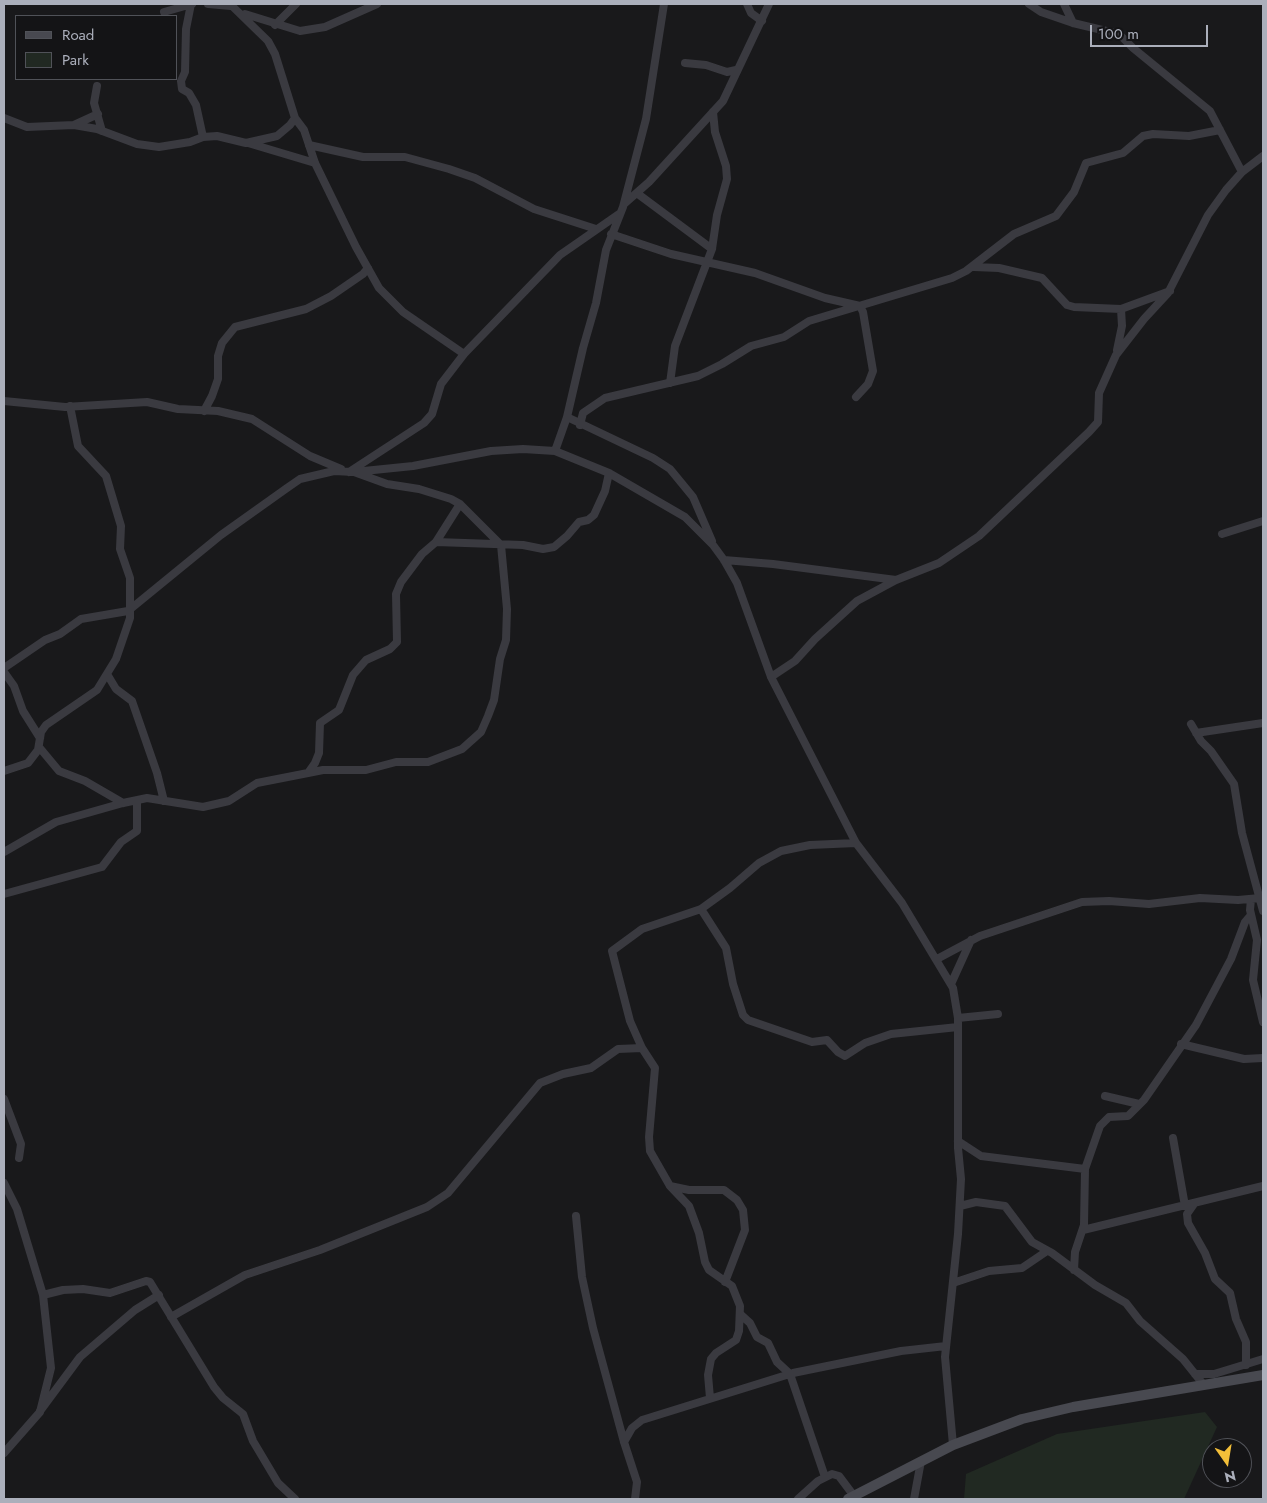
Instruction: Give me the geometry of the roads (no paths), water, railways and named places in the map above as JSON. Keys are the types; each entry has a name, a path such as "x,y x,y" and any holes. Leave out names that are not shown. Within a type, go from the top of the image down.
{"main road":[{"path":"851,1498 953,1445 1022,1419 1073,1407 1263,1375"}],"street":[{"path":"164,12 192,4 186,29 185,72 181,82 182,89 189,93 196,105 203,137"},
{"path":"208,4 230,5 240,12 268,41 275,54 295,118 304,130 315,163 379,288 403,312 464,354"},
{"path":"275,25 296,4"},
{"path":"240,12 275,25 300,31 325,27 377,4"},
{"path":"555,451 568,418 611,234 618,214 624,204 646,120 664,4"},
{"path":"746,4 751,13 762,21"},
{"path":"624,204 638,194 723,101 736,70 769,4"},
{"path":"1029,4 1041,12 1074,23 1120,34 1133,48 1210,111 1242,172"},
{"path":"1064,4 1074,23"},
{"path":"685,63 727,72 736,70"},
{"path":"97,86 94,103 102,131"},
{"path":"670,384 675,346 705,263 712,249 717,215 727,180 726,166 715,132 713,112"},
{"path":"74,125 98,114"},
{"path":"4,118 27,127 74,125 102,131 147,146 190,142 203,137 217,136 315,163"},
{"path":"246,143 277,136 295,118"},
{"path":"580,425 583,413 605,398 698,376 751,346 784,337 809,321 952,278 974,267 1014,234 1056,216 1074,192 1086,163 1124,153 1143,136 1153,134 1180,137 1220,130"},
{"path":"309,144 363,157 405,157 449,169 475,178 534,209 596,229"},
{"path":"1116,355 1170,290 1208,215 1242,172 1263,156"},
{"path":"638,194 712,249"},
{"path":"350,472 416,428 432,414 441,384 464,354 560,255 618,214"},
{"path":"611,234 705,263 721,264 755,273 825,298 860,306 864,312 873,371 868,384 856,397"},
{"path":"974,267 999,268 1042,278 1070,307 1121,308 1170,290"},
{"path":"204,411 218,379 218,356 222,343 235,327 306,309 331,296 363,274 368,268"},
{"path":"771,677 795,661 814,639 857,601 896,580 939,564 979,536 1090,432 1098,422 1099,393 1116,355 1122,326 1121,308"},
{"path":"4,401 70,406 141,402 178,409 218,411 252,419 310,456 350,472 387,484 419,488 442,495 460,504 501,545 508,609 506,640 500,659 494,700 481,732 473,741 444,758 428,762 396,762 366,770 323,770 257,783 230,801 203,807 147,798 137,800 56,822 4,852"},
{"path":"4,771 26,765 39,747 42,729 52,719 95,693 107,674 125,636 130,618 128,611 131,607 129,573 120,549 121,526 106,476 78,446 74,434 70,406"},
{"path":"568,418 653,458 670,469 693,498 713,545"},
{"path":"4,668 44,640 62,633 81,619 128,611 220,536 300,479 334,470 350,472 412,466 491,451 523,449 555,451 609,474 684,517 713,545 737,583 771,677 856,844 902,903 952,984 958,1018 958,1141 961,1178 946,1346 948,1405 953,1445"},
{"path":"436,542 523,545 542,549 554,547 568,536 579,522 588,520 594,515 605,491 609,474"},
{"path":"308,773 319,753 321,722 339,710 353,675 366,660 390,649 397,642 396,594 409,569 436,542 460,504"},
{"path":"1222,534 1263,521"},
{"path":"724,560 782,565 896,580"},
{"path":"4,672 14,686 23,711 40,738"},
{"path":"107,674 116,689 132,701 157,772 164,801"},
{"path":"1196,733 1263,723"},
{"path":"1191,724 1234,784 1242,833 1261,894 1263,911"},
{"path":"39,747 59,771 86,781 124,803"},
{"path":"4,894 102,867 121,842 137,831 137,800"},
{"path":"710,1398 708,1376 711,1359 716,1353 736,1340 739,1331 740,1306 732,1286 709,1270 705,1262 699,1232 689,1206 670,1186 649,1149 656,1075 651,1060 642,1048 630,1021 612,954 613,949 642,930 701,908 730,888 759,863 780,851 810,845 856,844"},
{"path":"937,959 971,940 1082,902 1109,901 1144,904 1200,898 1238,900 1251,899 1261,894"},
{"path":"1251,899 1251,915 1256,940 1253,980 1263,1022"},
{"path":"701,908 726,948 743,1015 748,1020 812,1042 827,1040 838,1052 845,1056 865,1043 891,1034 958,1027"},
{"path":"1074,1270 1075,1252 1083,1230 1085,1169 1090,1149 1104,1120 1110,1116 1128,1116 1139,1104 1196,1025 1231,959 1245,923 1251,915"},
{"path":"952,984 971,940"},
{"path":"958,1018 998,1014"},
{"path":"1181,1044 1244,1059 1263,1058"},
{"path":"171,1317 245,1275 320,1250 426,1207 448,1192 540,1082 563,1074 591,1068 618,1049 642,1048"},
{"path":"1105,1096 1139,1104"},
{"path":"4,1099 20,1137 22,1151 19,1158"},
{"path":"1173,1138 1185,1206"},
{"path":"958,1141 981,1156 1085,1169"},
{"path":"4,1183 17,1209 43,1295 51,1368 40,1412"},
{"path":"670,1186 689,1190 720,1189 729,1192 737,1200 745,1218 745,1230 725,1282"},
{"path":"1083,1230 1263,1186"},
{"path":"960,1206 976,1202 1005,1206 1026,1236 1074,1270 1126,1303 1140,1321 1183,1359 1204,1384"},
{"path":"1194,1204 1187,1214 1188,1223 1205,1253 1215,1279 1230,1293 1236,1319 1246,1342 1246,1365"},
{"path":"576,1216 582,1278 591,1320 624,1442 637,1482 635,1499"},
{"path":"953,1283 989,1271 1022,1268 1047,1251"},
{"path":"43,1295 63,1290 84,1289 110,1293 146,1281 151,1283 219,1394 243,1414 253,1441 280,1486 295,1499"},
{"path":"4,1453 40,1412 80,1357 135,1310 158,1294"},
{"path":"740,1314 750,1323 756,1337 768,1343 776,1362 790,1374 825,1477"},
{"path":"624,1442 632,1428 642,1420 790,1374 901,1351 946,1346"},
{"path":"1195,1374 1214,1374 1263,1359"},
{"path":"914,1499 921,1462"},
{"path":"798,1499 825,1477 832,1474 839,1476 851,1498"}]}
